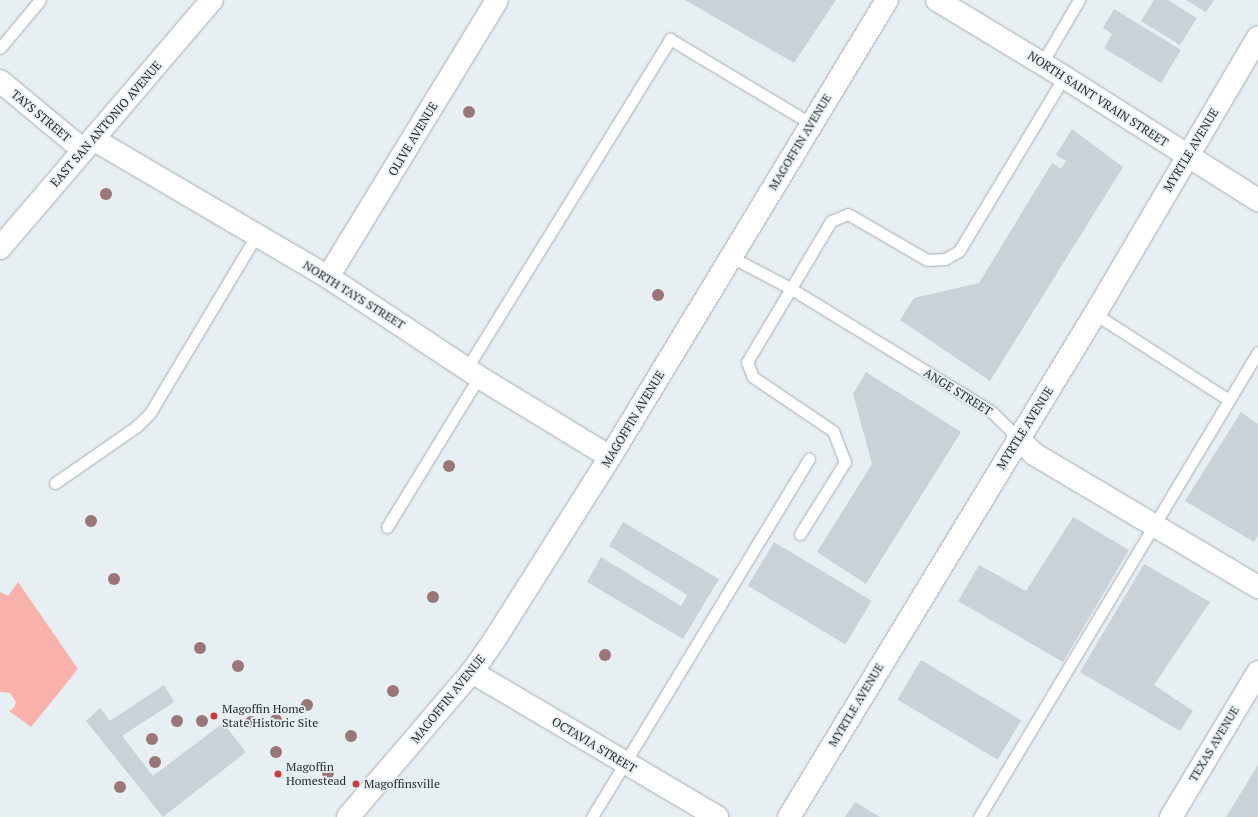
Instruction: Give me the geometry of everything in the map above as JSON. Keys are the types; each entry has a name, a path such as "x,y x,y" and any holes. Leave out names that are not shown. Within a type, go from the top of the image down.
{"street":[{"name":"EAST SAN ANTONIO AVENUE","path":"0,248 212,0"},
{"name":"OLIVE AVENUE","path":"328,277 497,0"},
{"name":"MAGOFFIN AVENUE","path":"348,817 472,672 610,457 810,123 887,0"},
{"name":"NORTH SAINT VRAIN STREET","path":"937,0 1042,63 1258,200"},
{"name":"MYRTLE AVENUE","path":"788,817 1095,314 1258,37"},
{"name":"TAYS STREET","path":"0,81 88,145"},
{"name":"NORTH TAYS STREET","path":"88,145 256,236 328,277 473,372 610,457"},
{"name":"ANGE STREET","path":"1018,438 1034,454 1258,587"},
{"name":"OCTAVIA STREET","path":"472,672 625,764 717,817"},
{"name":"TEXAS AVENUE","path":"1170,817 1258,672"}],"lane":[{"path":"0,48 40,0"},
{"path":"1042,63 1079,0"},
{"path":"387,527 473,372 670,39 810,123"},
{"path":"800,534 845,462 834,431 754,377 747,362 831,221 848,214 928,260 945,259 959,251 1064,77"},
{"path":"55,483 137,426 150,413 256,236"},
{"name":"ANGE STREET","path":"731,257 790,288 991,411 1018,438"},
{"path":"1095,314 1229,400"},
{"path":"979,817 1258,352"},
{"path":"592,817 809,458"}],"shaded area":[{"path":"18,582 78,669 31,727 9,711 14,708 16,702 10,693 0,692 0,592 8,596"}],"building":[{"path":"685,0 836,0 794,63"},
{"path":"1154,0 1168,0 1197,18 1180,45 1141,21"},
{"path":"1186,0 1214,0 1206,12"},
{"path":"1114,9 1181,50 1161,83 1104,48 1112,34 1103,28"},
{"path":"1072,129 1123,167 990,381 900,320 914,298 979,283 1052,163 1061,169 1066,161 1056,155"},
{"path":"866,372 961,432 866,584 817,552 872,464 853,394"},
{"path":"1241,412 1258,424 1258,536 1254,542 1185,501"},
{"path":"1073,517 1129,550 1063,662 958,601 979,565 1026,591"},
{"path":"623,522 719,579 683,639 587,582 601,557 681,606 687,595 609,546"},
{"path":"774,542 872,601 845,644 748,586"},
{"path":"1144,564 1210,602 1154,685 1193,711 1180,731 1080,672"},
{"path":"921,660 1021,720 998,760 897,699"},
{"path":"164,685 174,702 122,736 153,776 223,723 246,752 163,817 86,721 100,708 110,721"},
{"path":"1258,765 1258,817 1226,817"},
{"path":"855,802 880,817 845,817"}],"place":[{"name":"Magoffin Home State Historic Site","path":"214,716"},
{"name":"Magoffin Homestead","path":"278,774"},
{"name":"Magoffinsville","path":"356,784"}]}
